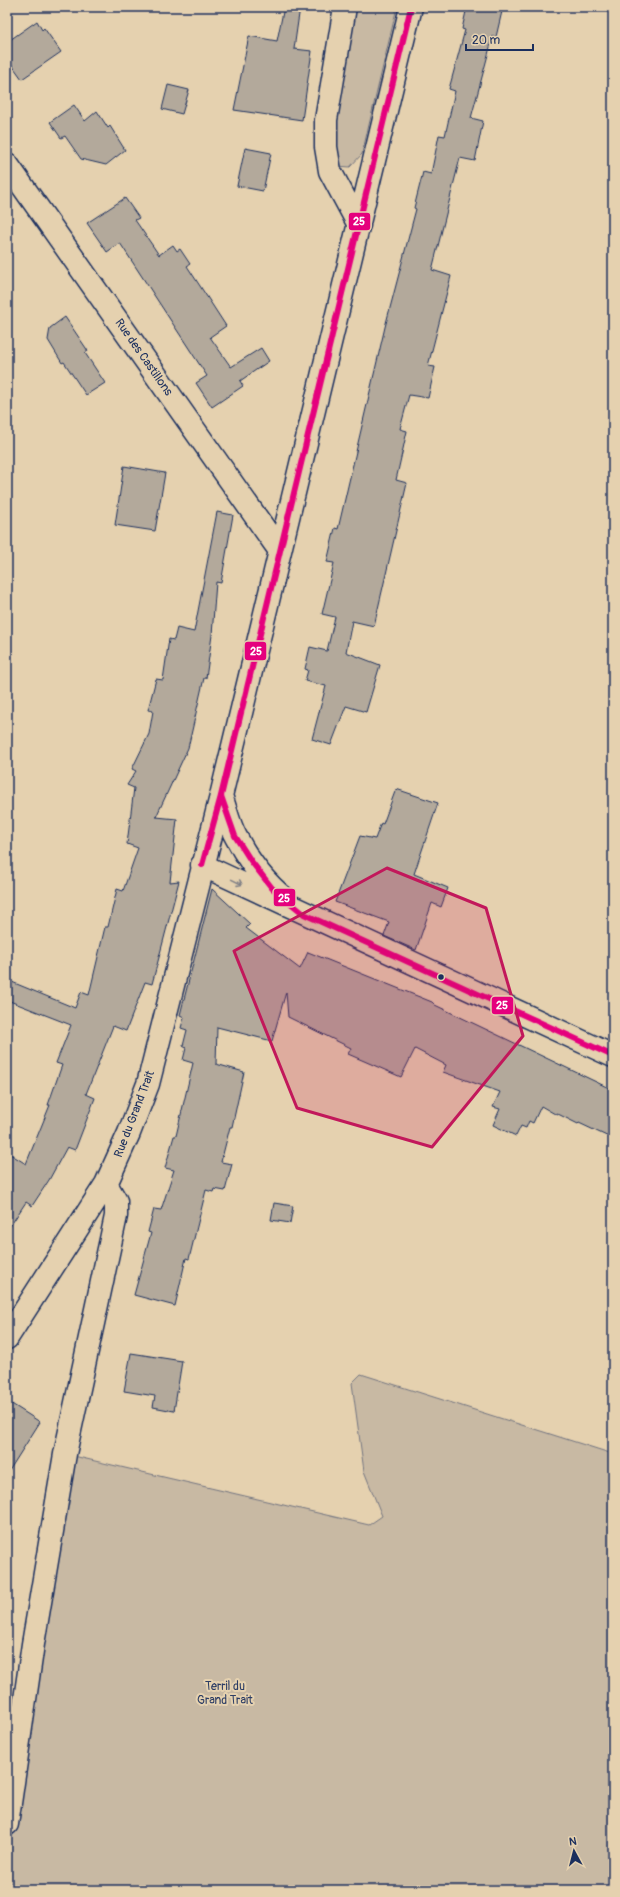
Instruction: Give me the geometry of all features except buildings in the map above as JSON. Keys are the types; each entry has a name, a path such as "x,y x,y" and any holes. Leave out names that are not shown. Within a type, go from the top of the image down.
{"street":[{"path":"345,7 326,120 326,148 330,171 358,226"},
{"name":"Rue du Grand Trait","path":"7,1338 106,1184 129,1133 148,1084 221,796 411,7"},
{"name":"Rue des Castillons","path":"7,164 280,551"},
{"path":"221,796 235,836 251,861 272,888 304,914"},
{"path":"205,855 228,849 251,861"},
{"path":"205,855 304,914 613,1056"},
{"path":"7,1824 33,1644 65,1454 116,1216 116,1201 106,1184"}],"highlighted area":[{"path":"387,868 486,908 523,1036 432,1147 297,1108 234,951"}],"green space":[{"path":"348,7 397,7 362,154 350,167 337,166 330,119"},
{"name":"Terril du Grand Trait","path":"361,1374 613,1454 613,1890 7,1890 7,1824 65,1454 369,1525 382,1516 364,1471 352,1383"}],"transit line":[{"name":"25","path":"202,865 221,796 411,7"},
{"name":"25","path":"221,796 235,836 251,861 272,888 304,914 613,1056"}]}
